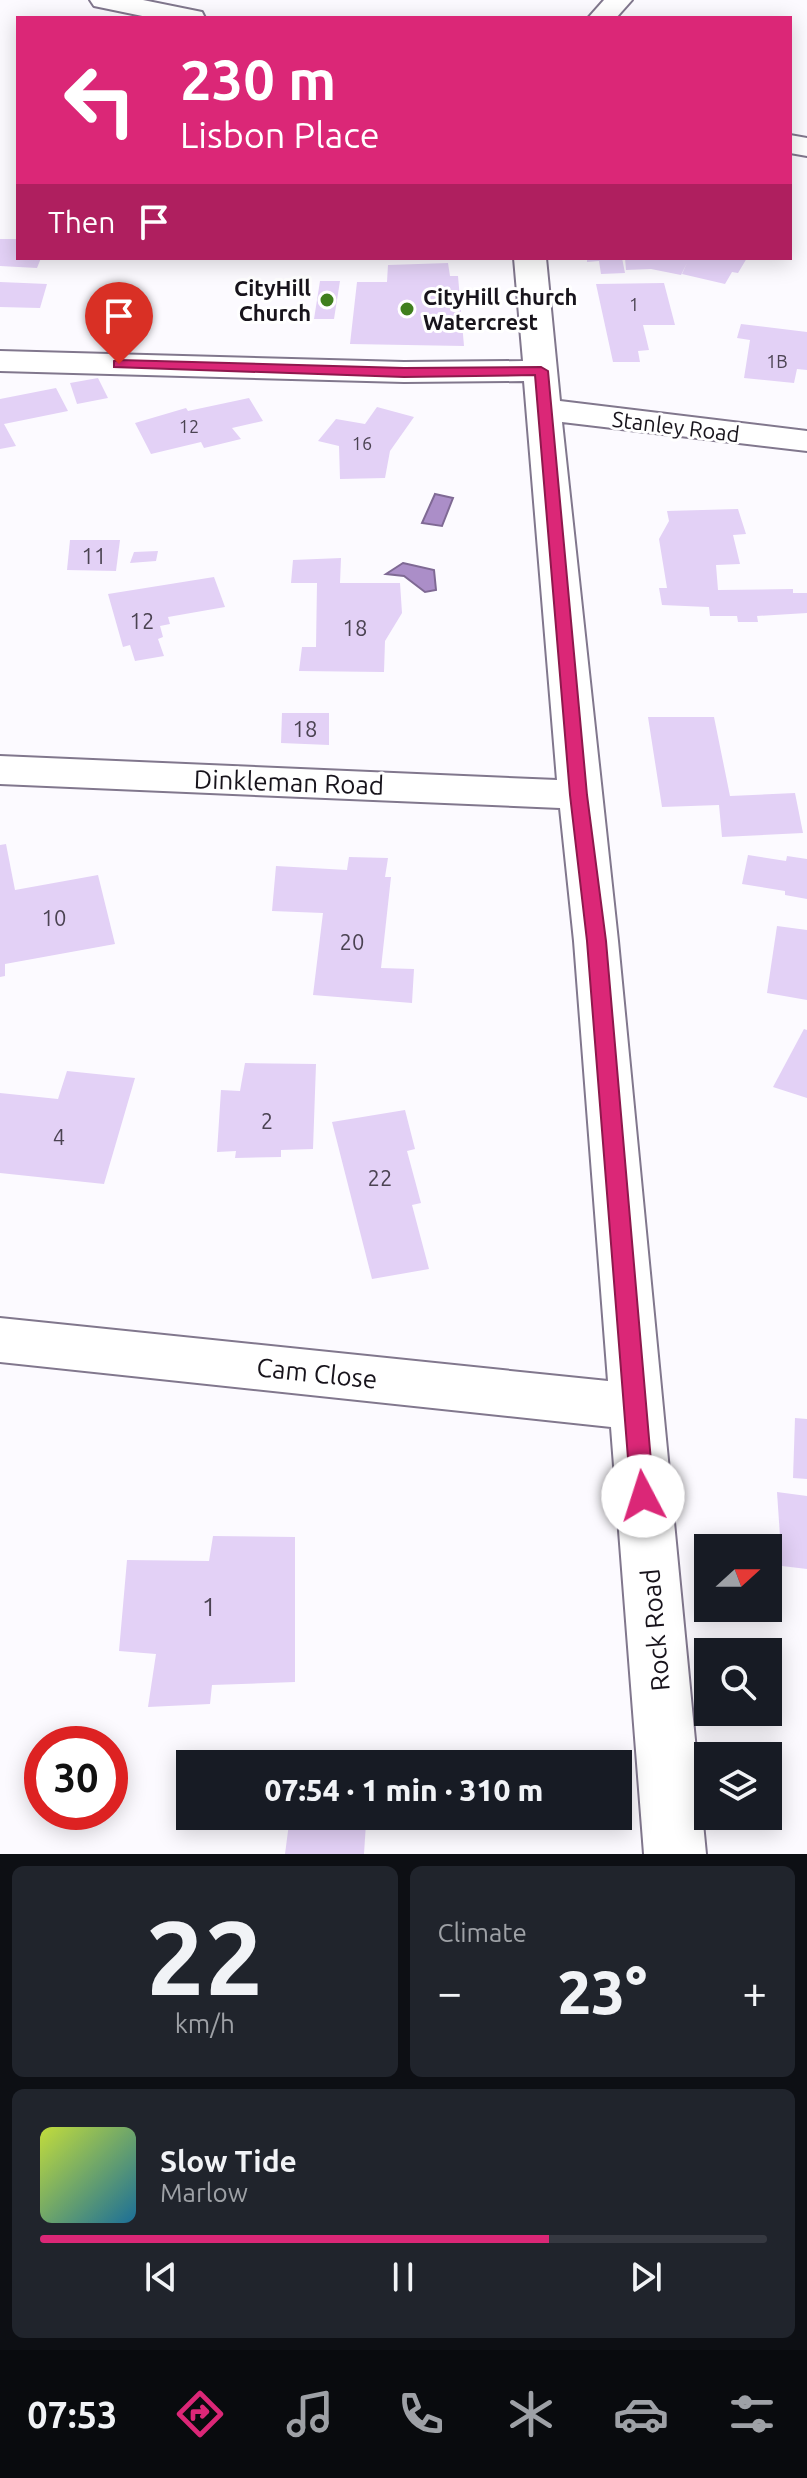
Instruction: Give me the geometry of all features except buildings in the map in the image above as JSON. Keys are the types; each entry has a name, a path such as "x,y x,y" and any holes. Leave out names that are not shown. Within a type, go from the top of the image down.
{"street":[{"path":"103,0 182,16"},
{"path":"603,16 619,0"},
{"name":"Rock Road","path":"530,260 579,795 596,941 675,1854"},
{"name":"Stanley Road","path":"0,361 404,372 543,391 807,441"},
{"name":"Dinkleman Road","path":"0,770 579,795"},
{"name":"Cam Close","path":"0,1340 635,1407"}],"shaded area":[{"path":"435,494 453,498 442,526 422,523"},
{"path":"403,563 434,570 436,590 425,592 404,576 386,574"}],"place":[{"name":"CityHill Church","path":"327,300"},
{"name":"CityHill Church Watercrest","path":"407,309"}],"route":[{"path":"119,364 404,372 541,371 579,795 596,941 643,1496"}]}
